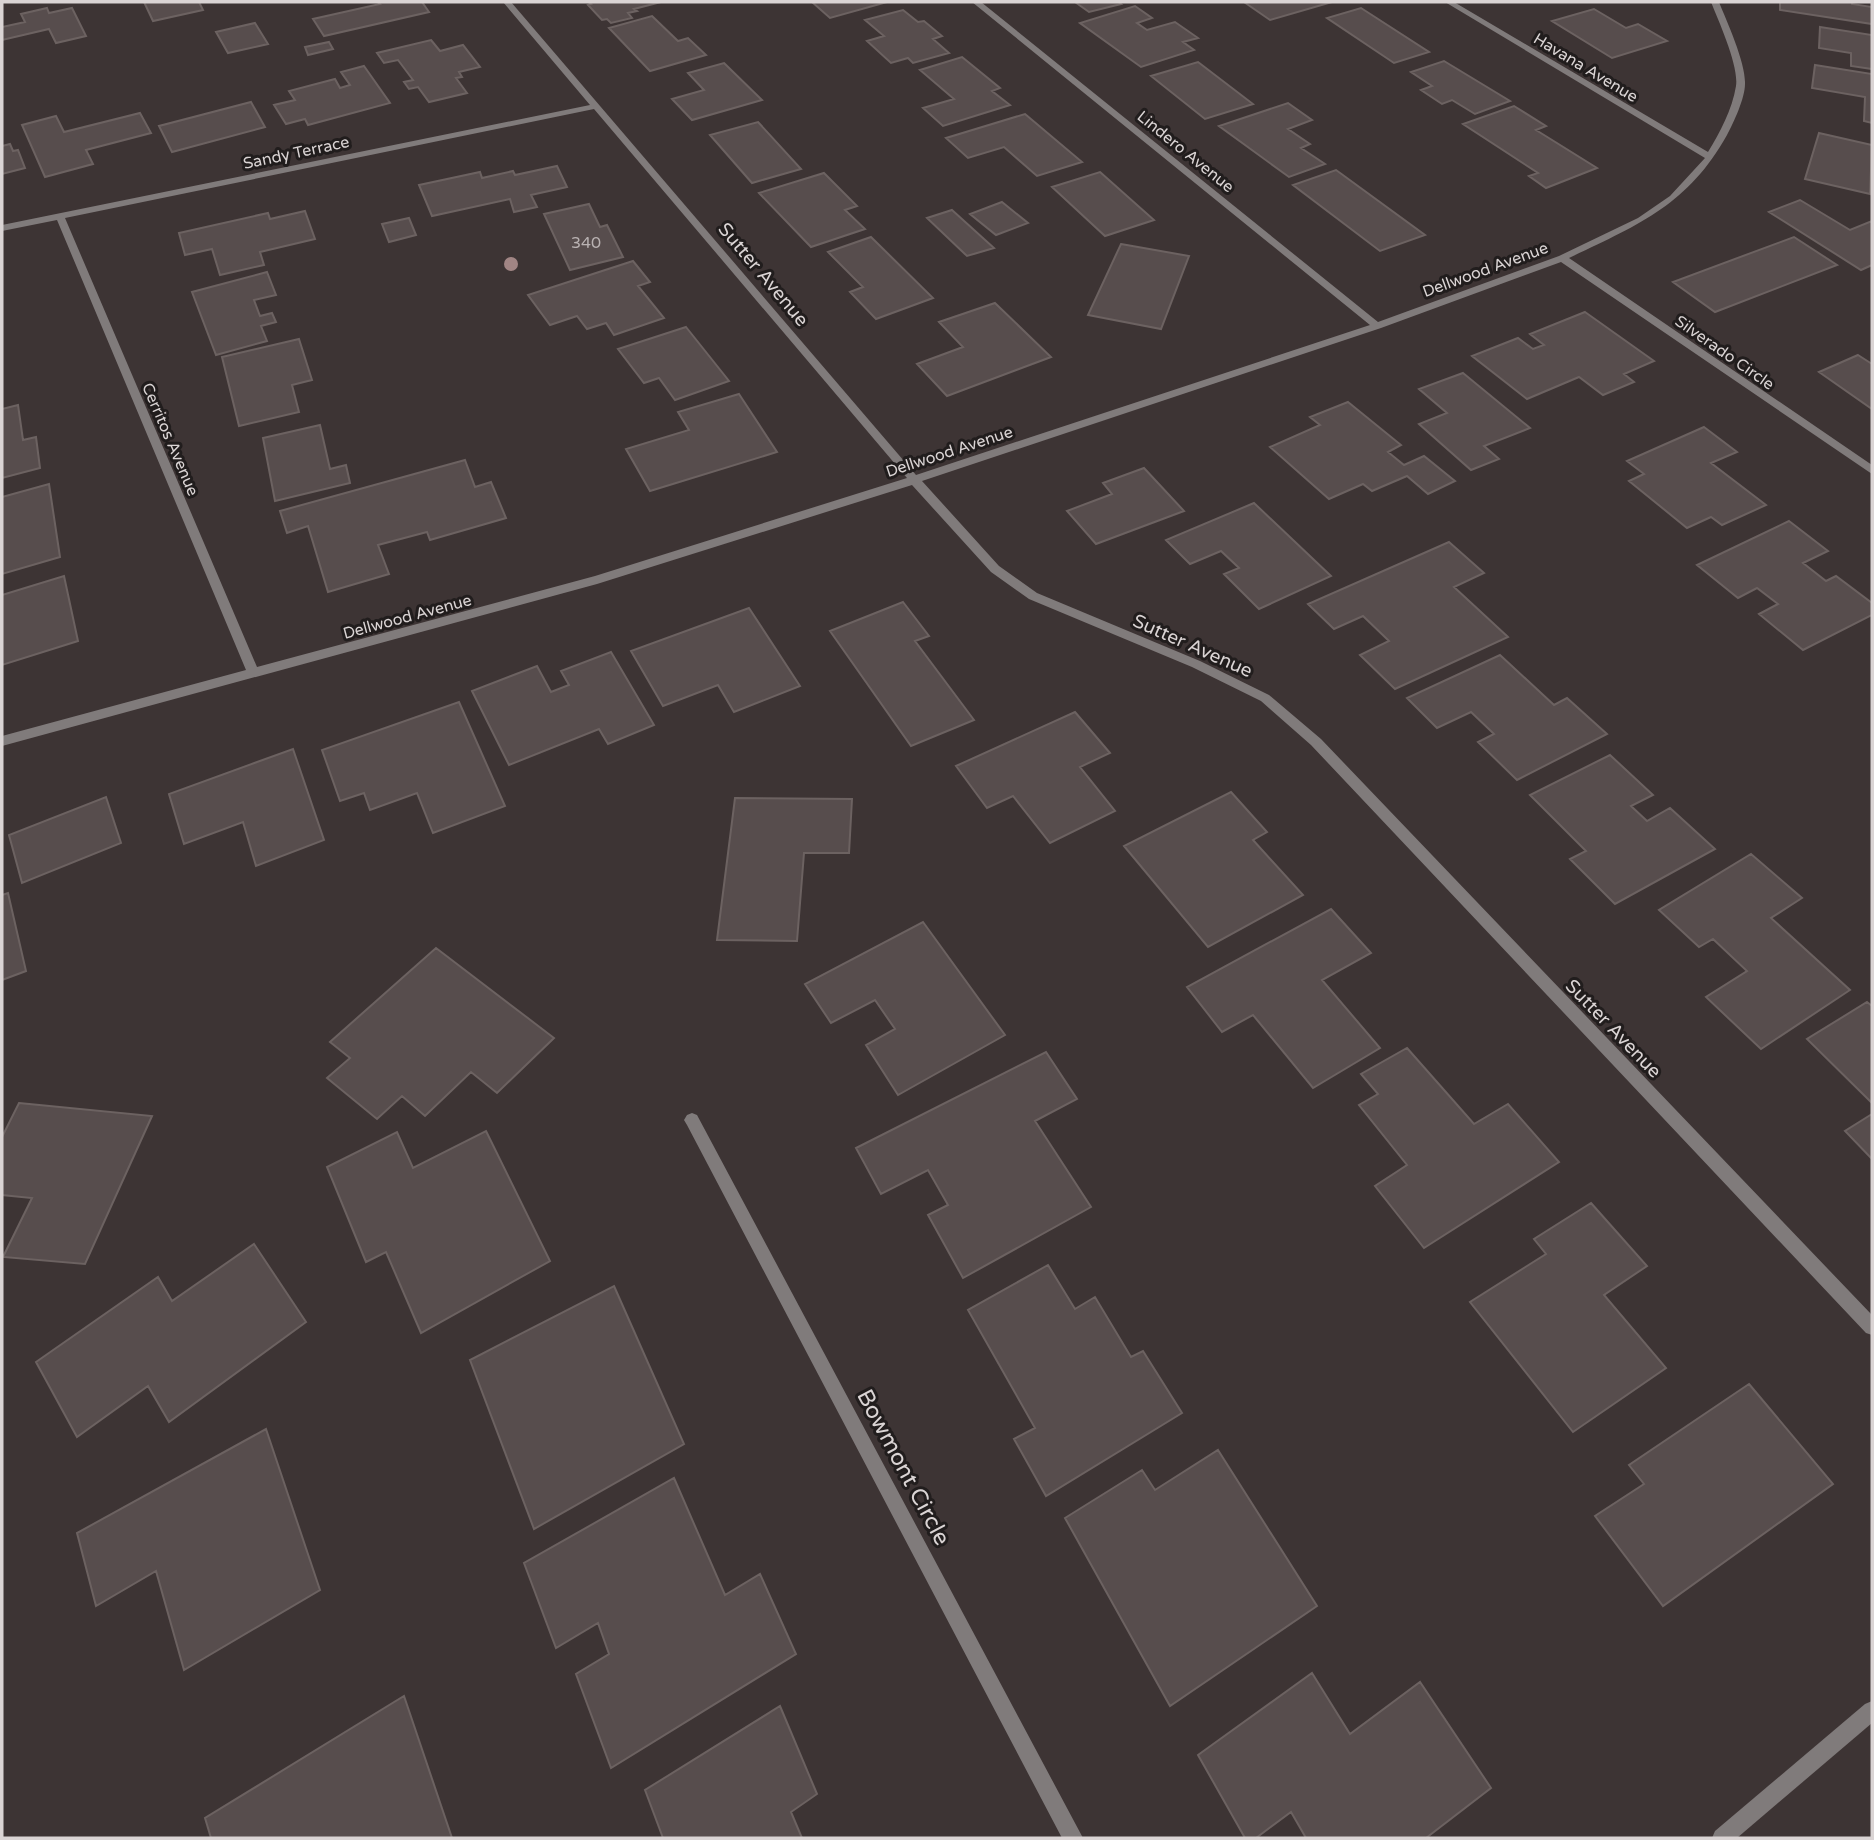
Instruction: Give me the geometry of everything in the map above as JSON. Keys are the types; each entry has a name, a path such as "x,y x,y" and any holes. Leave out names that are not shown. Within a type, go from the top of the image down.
{"street":[{"name":"Sutter Avenue","path":"507,2 914,480 995,569 1033,596 1196,664 1265,698 1316,742 1872,1327"},
{"name":"Lindero Avenue","path":"976,2 1377,326"},
{"name":"Havana Avenue","path":"1449,2 1710,157"},
{"name":"Dellwood Avenue","path":"2,741 533,599 914,480 1377,326 1562,258 1640,220 1673,198 1710,157 1730,121 1741,84 1735,55 1715,2"},
{"name":"Sandy Terrace","path":"2,228 596,106"},
{"name":"Cerritos Avenue","path":"60,216 253,673"},
{"name":"Silverado Circle","path":"1562,258 1872,470"},
{"name":"Bowmont Circle","path":"692,1119 1073,1838"},
{"path":"1722,1838 1872,1711"}],"building":[{"path":"144,2 199,2 203,10 153,21"},
{"path":"378,2 422,2 429,12 324,36 313,19 380,4"},
{"path":"588,2 661,2 634,9 637,11 628,13 632,18 611,23 607,19 602,20"},
{"path":"812,2 887,2 830,18"},
{"path":"1075,2 1118,2 1121,4 1089,12"},
{"path":"1244,2 1332,2 1270,20"},
{"path":"1780,2 1852,2 1872,7 1872,24 1780,10"},
{"path":"1135,6 1152,18 1137,23 1147,30 1175,22 1198,38 1183,42 1194,50 1141,67 1080,23"},
{"path":"47,8 49,13 72,8 86,36 56,43 49,29 2,40 2,27 25,22 21,14"},
{"path":"1361,8 1429,52 1394,63 1327,18"},
{"path":"1594,9 1626,28 1638,24 1667,41 1612,58 1552,21"},
{"path":"903,10 918,22 924,21 942,36 933,39 949,53 913,63 908,58 891,63 867,41 884,36 865,20"},
{"path":"652,16 678,41 688,38 706,55 650,71 609,28"},
{"path":"255,23 268,44 228,53 216,32"},
{"path":"1820,27 1872,35 1872,69 1851,66 1851,53 1819,48"},
{"path":"431,40 440,51 463,45 480,67 459,72 462,77 456,78 467,93 429,102 418,87 409,89 404,82 413,80 398,60 384,63 377,53"},
{"path":"329,42 333,49 308,55 305,47"},
{"path":"962,57 1000,88 992,91 1010,105 943,126 923,108 954,99 920,70"},
{"path":"1444,61 1510,101 1475,114 1452,100 1442,104 1421,90 1432,86 1411,72"},
{"path":"1198,62 1253,104 1205,119 1151,76"},
{"path":"724,63 762,100 692,120 672,99 704,90 688,73"},
{"path":"1815,65 1872,74 1872,123 1864,121 1865,97 1812,88"},
{"path":"364,66 390,103 308,125 305,119 286,124 274,105 295,100 289,91 335,79 340,88 350,85 341,72"},
{"path":"251,102 265,127 172,152 159,126"},
{"path":"1288,103 1312,120 1288,129 1310,144 1301,148 1325,164 1289,177 1219,126"},
{"path":"1514,106 1546,126 1536,130 1597,168 1546,188 1529,176 1538,173 1463,124"},
{"path":"140,113 151,133 86,150 93,164 45,177 22,125 56,116 64,132"},
{"path":"1025,114 1082,162 1037,176 1004,147 968,158 946,138"},
{"path":"758,122 801,169 752,183 710,135"},
{"path":"1819,133 1872,145 1870,194 1805,179"},
{"path":"10,144 13,151 18,150 25,168 2,174 2,146"},
{"path":"557,166 567,187 531,195 537,207 514,212 510,199 432,216 419,185 480,172 482,178 513,171 515,175"},
{"path":"1336,170 1425,235 1380,251 1293,185"},
{"path":"1100,172 1154,220 1105,236 1052,187"},
{"path":"824,173 857,206 845,210 865,229 811,247 759,193"},
{"path":"1800,200 1850,230 1872,221 1872,265 1861,270 1769,212"},
{"path":"1002,202 1028,223 996,235 970,214"},
{"path":"589,204 600,227 607,225 623,257 570,270 544,214"},
{"path":"952,210 994,248 967,256 927,218"},
{"path":"305,211 315,239 260,252 264,265 220,275 212,249 185,255 179,233 268,213 270,219"},
{"path":"409,218 416,235 389,242 382,224"},
{"path":"871,237 933,298 876,319 850,292 863,287 828,252"},
{"path":"1794,237 1837,265 1715,312 1673,282"},
{"path":"1121,244 1189,256 1161,329 1088,315"},
{"path":"633,261 650,282 638,286 664,318 614,335 606,323 587,329 577,316 550,325 528,295"},
{"path":"267,272 276,295 254,300 260,316 272,313 276,322 261,326 267,341 216,355 192,292"},
{"path":"995,303 1051,357 947,396 917,364 963,347 939,322"},
{"path":"1585,312 1654,361 1624,374 1634,382 1603,395 1579,377 1527,399 1472,356 1518,338 1533,349 1544,345 1530,334"},
{"path":"686,327 729,381 675,400 659,378 644,383 618,349"},
{"path":"299,339 312,380 292,385 299,412 239,426 222,357"},
{"path":"1858,355 1872,364 1872,409 1819,372"},
{"path":"1463,373 1530,428 1484,446 1499,459 1471,470 1419,424 1447,413 1419,389"},
{"path":"739,394 777,452 650,491 626,449 689,430 678,412"},
{"path":"1348,402 1401,445 1388,452 1404,465 1424,456 1455,481 1428,494 1407,476 1372,491 1363,484 1329,499 1270,447 1320,425 1310,417"},
{"path":"18,405 23,440 36,437 40,468 2,478 2,409"},
{"path":"320,425 330,469 346,465 350,483 275,501 263,438"},
{"path":"1704,427 1737,452 1711,463 1766,505 1722,525 1711,517 1687,528 1629,481 1644,474 1627,461"},
{"path":"465,460 475,487 491,482 506,518 430,540 427,532 378,545 389,574 328,592 308,526 287,533 280,511"},
{"path":"1144,468 1184,511 1096,544 1067,511 1112,494 1103,483"},
{"path":"49,484 60,557 2,574 2,497"},
{"path":"1254,503 1331,576 1259,609 1224,574 1239,568 1221,551 1190,564 1166,540"},
{"path":"1789,521 1828,551 1803,563 1826,581 1836,576 1872,603 1872,615 1803,650 1759,614 1778,604 1757,588 1738,598 1697,565"},
{"path":"1449,542 1484,573 1454,587 1508,637 1395,689 1360,655 1389,641 1363,616 1334,629 1308,604"},
{"path":"64,576 78,641 2,665 2,595"},
{"path":"903,602 929,636 915,641 974,720 911,746 830,631"},
{"path":"749,608 800,686 734,712 718,685 663,706 631,651"},
{"path":"611,652 654,725 608,744 599,729 509,765 472,691 537,666 551,692 569,685 561,671"},
{"path":"1500,655 1554,705 1567,698 1607,734 1517,780 1478,742 1494,734 1471,712 1437,728 1407,698"},
{"path":"459,702 505,806 433,833 417,793 370,810 364,793 340,801 322,750"},
{"path":"1075,712 1110,753 1080,767 1115,811 1050,843 1013,796 987,808 956,766"},
{"path":"293,749 324,840 256,866 243,822 184,844 169,794"},
{"path":"1610,755 1653,795 1631,806 1647,821 1670,808 1715,849 1615,904 1570,859 1586,851 1530,795"},
{"path":"1231,792 1267,832 1253,840 1303,895 1208,947 1124,846"},
{"path":"106,797 121,843 22,883 9,835"},
{"path":"735,798 852,799 849,853 804,853 797,941 717,940"},
{"path":"1751,854 1802,898 1771,918 1850,990 1761,1049 1706,997 1747,971 1713,939 1699,947 1659,910"},
{"path":"8,893 26,971 2,980 2,895"},
{"path":"1331,909 1371,953 1322,980 1380,1048 1313,1088 1253,1015 1222,1032 1187,987"},
{"path":"923,922 1005,1035 898,1095 866,1045 895,1029 875,1000 831,1023 805,984"},
{"path":"436,948 554,1038 497,1093 471,1072 425,1116 402,1096 377,1119 327,1078 350,1058 330,1042"},
{"path":"1867,1002 1872,1006 1872,1103 1807,1039"},
{"path":"1407,1048 1474,1124 1508,1104 1559,1162 1424,1248 1375,1186 1407,1165 1359,1105 1378,1094 1361,1074"},
{"path":"1046,1052 1077,1099 1035,1121 1091,1207 963,1278 928,1215 948,1205 928,1170 881,1194 856,1148"},
{"path":"19,1103 152,1116 85,1264 3,1257 32,1198 2,1195 2,1137"},
{"path":"1872,1114 1872,1159 1845,1131"},
{"path":"486,1131 550,1261 421,1333 386,1252 366,1262 327,1167 397,1132 413,1168"},
{"path":"1591,1203 1647,1266 1604,1295 1666,1368 1573,1432 1470,1302 1546,1254 1534,1239"},
{"path":"254,1244 306,1322 169,1422 148,1386 77,1437 36,1362 158,1277 172,1301"},
{"path":"1048,1265 1075,1309 1095,1297 1131,1357 1143,1351 1182,1413 1046,1496 1014,1439 1035,1428 968,1310"},
{"path":"614,1286 684,1444 534,1529 470,1360"},
{"path":"1749,1384 1833,1484 1663,1606 1595,1516 1644,1484 1629,1465"},
{"path":"266,1429 320,1590 184,1670 156,1571 96,1606 77,1533"},
{"path":"1218,1450 1317,1606 1170,1706 1065,1518 1142,1470 1155,1490"},
{"path":"674,1478 725,1595 760,1574 796,1654 611,1768 576,1674 609,1654 598,1623 556,1648 524,1563"},
{"path":"1312,1673 1350,1734 1420,1682 1491,1788 1426,1838 1306,1838 1291,1812 1256,1838 1245,1838 1198,1755"},
{"path":"404,1696 452,1838 211,1838 205,1818"},
{"path":"780,1706 817,1794 791,1812 802,1838 663,1838 645,1790"}]}
